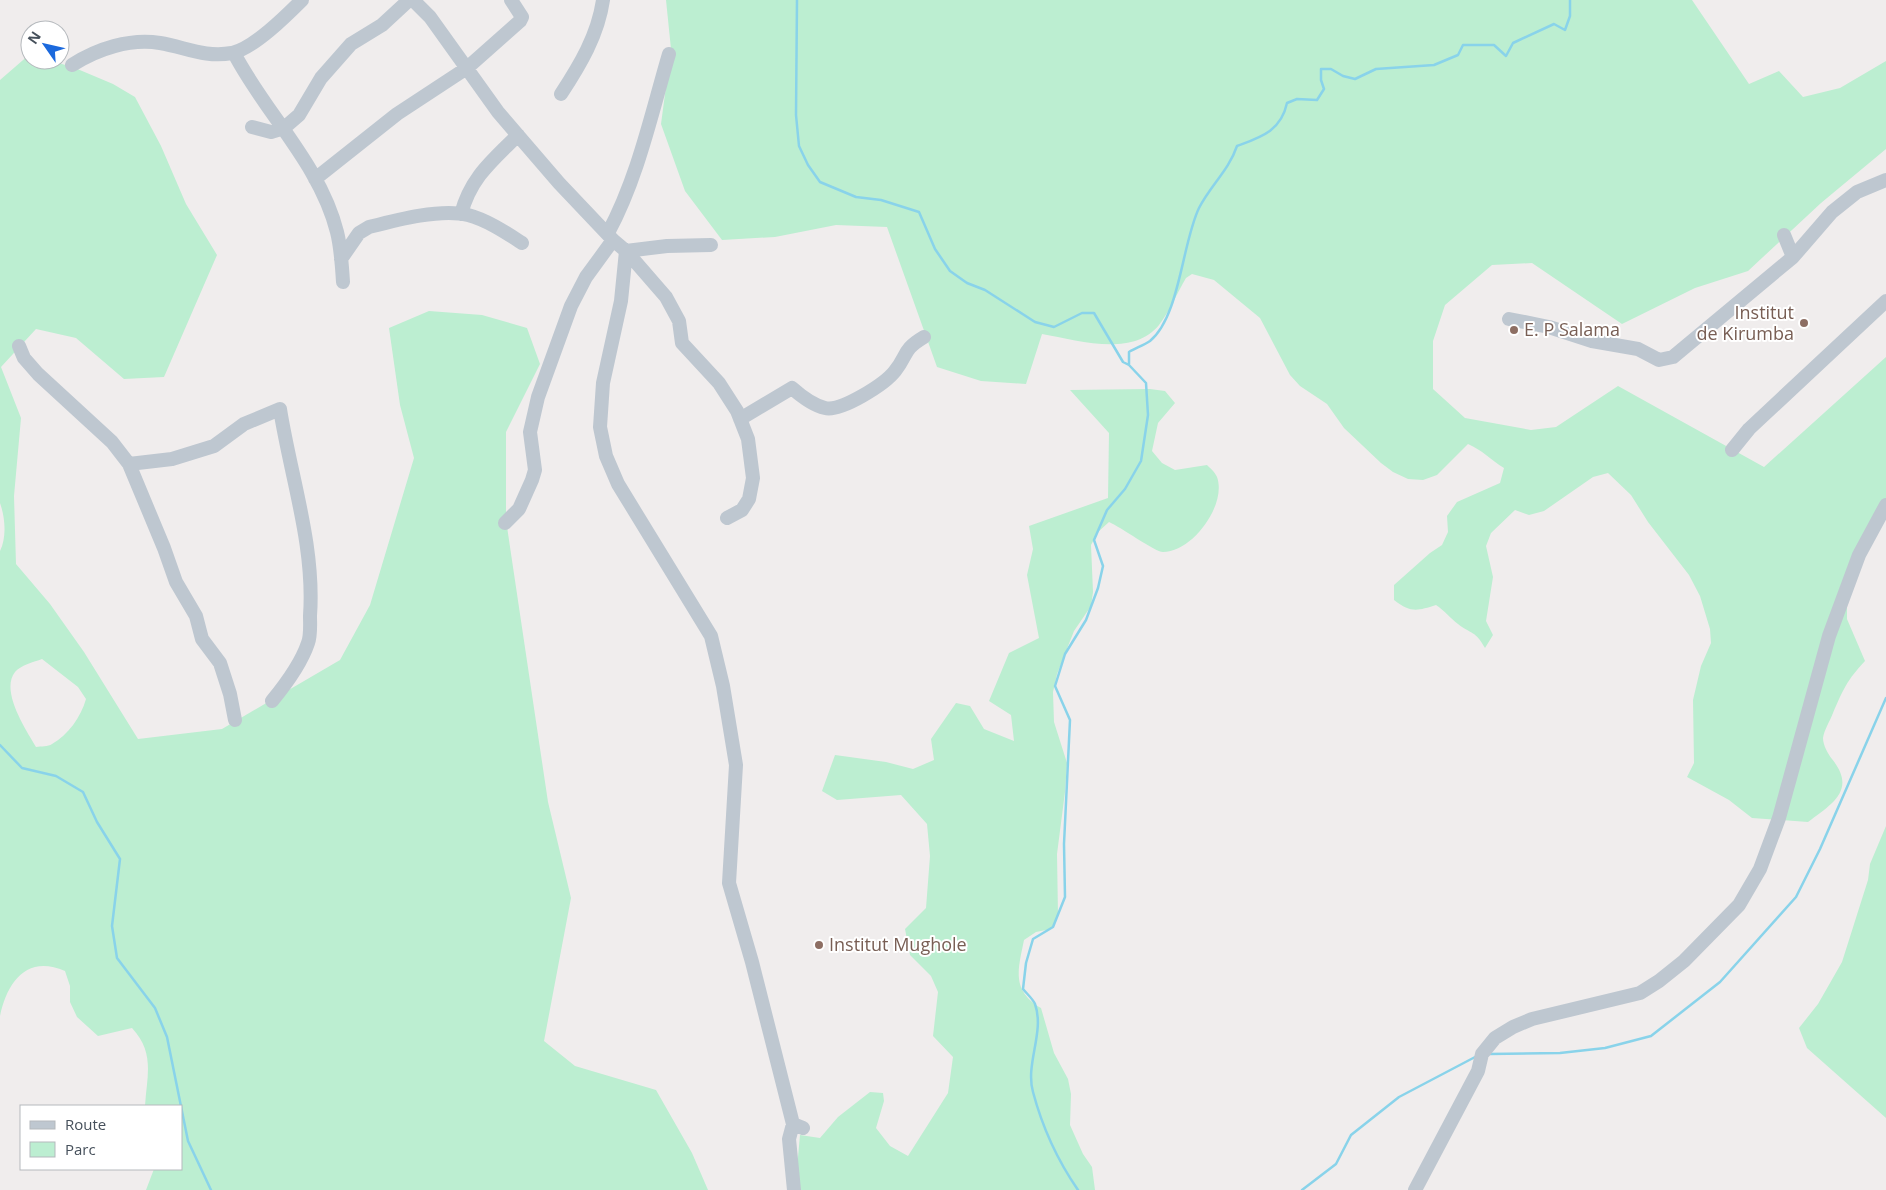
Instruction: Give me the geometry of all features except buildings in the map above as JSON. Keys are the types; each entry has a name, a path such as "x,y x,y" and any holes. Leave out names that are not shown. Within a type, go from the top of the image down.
{"street":[{"path":"72,65 90,54 127,43 160,43 192,53 214,55 234,52 272,27 302,0"},
{"path":"252,127 271,132 284,128 299,115 321,78 345,49 382,25 409,0"},
{"path":"414,0 430,17 518,135 559,183 610,237 626,250 666,297 680,321 682,342 719,383 740,419 748,439 753,478 749,499 742,510 727,518"},
{"path":"315,180 397,114 467,68 520,21 522,17 510,0"},
{"path":"561,94 580,66 593,38 601,15 603,0"},
{"path":"234,52 246,77 284,128 315,180 338,232 343,282"},
{"path":"505,523 519,509 532,480 535,470 530,432 538,397 571,306 610,237 623,205 638,163 669,54"},
{"path":"461,214 467,194 474,182 518,135"},
{"path":"1508,319 1550,327 1592,341 1638,349 1659,360 1674,357 1793,257 1832,212 1857,192 1886,180"},
{"path":"341,259 359,233 369,227 446,213 461,214 498,228 522,243"},
{"path":"1784,235 1793,257"},
{"path":"626,250 667,246 711,245"},
{"path":"626,250 621,301 603,384 600,428 606,456 618,484 711,636 723,686 736,765 729,883 798,1126 789,1139 794,1190"},
{"path":"1732,450 1749,429 1886,301"},
{"path":"740,419 792,388 804,398 825,408 836,408 882,383 896,371 909,346 924,337"},
{"path":"19,346 24,358 38,374 112,442 129,464 176,582 196,616 202,639 220,663 230,694 235,720"},
{"path":"129,464 172,459 214,446 244,424 280,409 288,460 304,521 305,545 313,585 309,642 294,669 272,701"},
{"path":"1415,1190 1478,1071 1482,1054 1495,1038 1532,1018 1640,993 1684,961 1739,905 1760,870 1779,818 1829,636 1859,555 1886,505"}],"green space":[{"path":"666,0 1692,0 1749,84 1779,71 1803,97 1840,88 1886,61 1886,149 1821,203 1748,271 1695,288 1622,324 1532,263 1492,265 1445,305 1433,341 1433,389 1465,418 1531,430 1556,427 1618,386 1764,467 1886,357 1886,509 1868,542 1847,605 1847,619 1865,661 1846,686 1823,738 1826,749 1839,770 1842,779 1842,788 1838,795 1833,802 1808,822 1752,818 1729,800 1687,777 1694,763 1693,700 1701,666 1711,643 1710,629 1700,596 1689,575 1648,522 1631,495 1608,473 1593,477 1544,511 1529,515 1515,510 1491,533 1486,546 1493,577 1486,621 1493,635 1485,648 1476,635 1458,624 1436,605 1414,610 1394,600 1394,585 1430,553 1442,545 1448,532 1447,516 1457,502 1500,483 1504,468 1468,444 1437,475 1423,480 1408,479 1393,472 1344,428 1327,404 1300,386 1290,375 1260,318 1214,280 1192,274 1186,278 1163,320 1148,335 1120,344 1104,344 1042,334 1026,384 981,381 937,367 887,227 836,225 775,237 722,240 685,191 661,124 671,49"},
{"path":"20,63 20,70 70,70 70,66 113,84 135,97 161,146 186,204 217,255 164,377 124,379 76,338 36,329 1,367 21,418 14,496 16,564 50,604 84,652 138,739 222,729 340,660 370,605 414,458 400,405 389,328 429,311 482,315 527,328 540,364 506,432 506,520 548,802 571,898 544,1041 575,1066 656,1090 692,1153 708,1190 146,1190 154,1170 182,1170 182,1105 145,1105 148,1074 147,1055 139,1037 132,1028 98,1036 77,1017 70,1002 70,986 65,971 52,967 40,966 21,974 8,992 0,1016 0,551 4,540 3,514 0,503 0,80","holes":["42,659 78,687 86,699 73,725 58,740 46,746 36,747 21,721 12,700 11,680 15,672 24,666"]},
{"path":"1150,389 1165,391 1175,403 1158,423 1152,451 1162,463 1175,470 1207,465 1217,477 1219,488 1217,500 1205,525 1186,544 1174,550 1159,551 1109,522 1098,532 1091,545 1093,592 1091,606 1074,631 1057,674 1053,692 1054,722 1067,763 1057,854 1058,915 1051,929 1036,932 1024,940 1019,970 1021,986 1031,1001 1041,1008 1054,1053 1068,1079 1071,1094 1070,1125 1083,1154 1092,1167 1095,1190 795,1190 800,1135 820,1138 838,1117 870,1092 883,1093 884,1101 876,1128 890,1146 908,1156 948,1093 953,1057 933,1036 938,992 931,976 910,955 905,929 926,908 930,856 927,824 901,795 837,800 822,791 835,755 886,762 913,769 934,760 931,739 956,703 970,706 984,729 1014,741 1011,715 989,701 1009,653 1039,638 1027,575 1033,549 1029,526 1108,498 1109,433 1070,390"},
{"path":"1886,826 1886,1118 1807,1048 1799,1028 1818,1004 1842,962 1868,880 1870,864"}],"waterway":[{"path":"797,0 796,115 799,146 808,165 820,182 856,197 881,200 919,212 935,249 950,271 967,283 985,290 1035,322 1054,327 1082,313 1094,313 1123,362 1129,365"},
{"path":"1078,1190 1051,1143 1033,1092 1031,1070 1037,1037 1037,1015 1034,1002 1023,989 1026,963 1033,939 1053,927 1065,897 1064,844 1070,720 1055,686 1065,654 1086,620 1098,588 1103,566 1094,540 1107,510 1125,489 1141,461 1148,415 1146,383 1129,365 1129,352 1150,341 1160,330 1168,315 1188,240 1199,208 1234,155 1237,146 1262,136 1275,127 1284,113 1287,103 1297,99 1317,100 1324,89 1321,80 1321,69 1331,69 1343,76 1355,79 1376,69 1434,65 1458,55 1463,45 1494,45 1506,56 1513,43 1554,24 1565,30 1570,16 1570,0"},
{"path":"1489,1054 1560,1053 1605,1048 1651,1036 1720,982 1796,897 1820,849 1886,698"},
{"path":"0,745 22,768 56,776 83,792 97,822 120,859 112,926 117,958 155,1008 167,1037 181,1105"},
{"path":"1302,1190 1336,1164 1351,1135 1399,1097 1477,1056"},
{"path":"182,1111 188,1141 211,1190"}],"place":[{"name":"Institut de Kirumba","path":"1804,323"},
{"name":"E. P Salama","path":"1514,330"},
{"name":"Institut Mughole","path":"819,945"}]}
